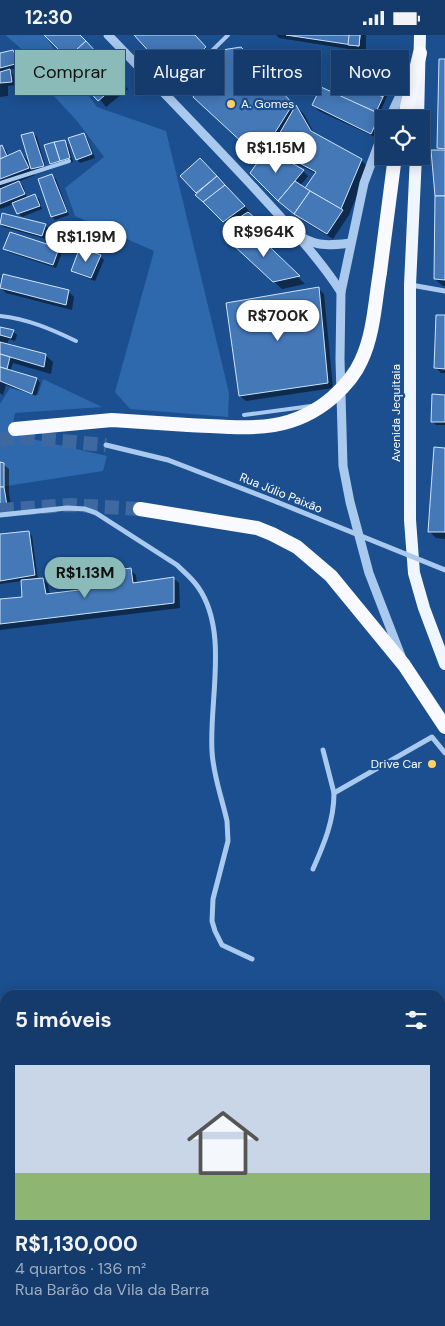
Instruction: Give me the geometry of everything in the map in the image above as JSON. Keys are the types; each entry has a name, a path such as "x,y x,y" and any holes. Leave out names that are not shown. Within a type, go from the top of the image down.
{"highway":[{"path":"406,110 420,53"},
{"path":"15,429 112,420 257,427 278,425 295,420 314,411 330,399 352,376 362,361 371,327 380,272 394,165"},
{"path":"140,509 257,528 297,547 331,576 404,665 445,727"}],"main road":[{"path":"418,110 420,35"},
{"name":"Avenida Jequitaia","path":"416,165 410,285 410,520 414,573 424,608 445,664"}],"street":[{"path":"108,35 296,234 329,274 341,292"},
{"path":"392,110 420,53"},
{"path":"375,153 364,183 341,292 343,466 350,502 369,573 404,665"},
{"path":"296,234 312,243 323,245 350,243"},
{"path":"410,285 445,291"},
{"name":"Rua Júlio Paixão","path":"106,445 168,460 278,502 445,570"},
{"path":"0,515 66,508 79,508 96,513 176,565 198,586 211,615 213,630 215,651 212,752 228,832 226,852 213,899 212,921 222,945 252,959"},
{"path":"334,793 432,737 445,753"},
{"path":"313,869 324,844 334,807 334,793 323,750"}],"lane":[{"path":"166,96 228,35"},
{"path":"0,183 69,161"},
{"path":"0,316 17,318 45,326 76,341"},
{"path":"244,415 341,402"}],"shaded area":[{"path":"5,35 44,35 55,50 23,50"},
{"path":"53,95 88,95 97,107 166,131 229,393 228,417 130,409 115,392 154,251 75,216 65,188 104,157 77,121"},
{"path":"43,379 102,407 15,413 11,434 107,456 103,471 0,487 0,404 10,388 38,395"}],"building":[{"path":"44,35 80,35 86,41 76,50 59,50"},
{"path":"134,35 195,35 206,47 203,50 148,50"},
{"path":"286,35 360,35 359,46"},
{"path":"349,35 360,35 359,46 348,45"},
{"path":"86,41 94,50 76,50"},
{"path":"241,47 244,50 234,50 234,95 285,95 293,104 259,158 193,97 194,95 224,95 224,50 222,50"},
{"path":"13,50 15,64 0,68 0,53"},
{"path":"439,59 445,59 445,149 437,148"},
{"path":"10,69 12,82 0,83 0,72"},
{"path":"321,87 331,92 331,95 338,95 375,112 375,125 371,134 312,105 317,95 321,95"},
{"path":"92,95 105,95 98,101"},
{"path":"337,95 379,95 383,97 375,112"},
{"path":"296,105 311,131 362,159 341,209 305,188 316,172 271,148"},
{"path":"33,132 44,166 31,169 21,135"},
{"path":"84,133 92,154 76,160 68,138"},
{"path":"65,140 70,158 60,161 54,142"},
{"path":"54,142 60,161 50,164 44,145"},
{"path":"2,145 7,156 0,159 0,146"},
{"path":"267,149 304,170 278,201 250,173"},
{"path":"20,150 29,168 0,179 0,159"},
{"path":"431,150 445,150 445,196 435,196"},
{"path":"200,158 217,176 196,193 180,176"},
{"path":"52,174 67,212 51,217 38,179"},
{"path":"217,176 225,185 203,202 195,195"},
{"path":"19,181 25,194 0,204 0,189"},
{"path":"295,181 310,191 294,214 278,201"},
{"path":"225,185 245,206 223,222 203,202"},
{"path":"310,191 343,210 327,234 294,214"},
{"path":"35,194 40,206 17,214 12,203"},
{"path":"435,196 445,196 445,280 434,279"},
{"path":"248,212 261,223 239,236 224,227"},
{"path":"2,213 46,224 42,236 0,224"},
{"path":"253,231 300,276 273,282 231,243"},
{"path":"10,232 59,248 53,265 3,249"},
{"path":"80,247 101,255 91,278 71,271"},
{"path":"3,274 69,290 66,305 0,288"},
{"path":"319,287 328,383 239,396 226,303"},
{"path":"436,315 445,315 445,369 434,368"},
{"path":"0,327 14,330 11,338 0,335"},
{"path":"0,342 46,354 44,367 0,354"},
{"path":"0,354 10,357 7,369 0,367"},
{"path":"0,367 37,378 32,394 0,381"},
{"path":"432,394 445,395 445,422 431,422"},
{"path":"434,447 445,448 445,532 428,532"},
{"path":"0,462 4,463 4,487 0,487"},
{"path":"0,487 4,487 7,506 0,506"},
{"path":"29,531 35,575 0,581 0,534"},
{"path":"131,568 133,583 174,577 174,603 0,624 0,599 22,597 21,580 43,578 46,594 119,585 117,570"}],"tunnel":[{"path":"0,440 18,437 106,445"},
{"path":"0,510 71,505 140,509"}],"place":[{"name":"A. Gomes","path":"231,104"},
{"name":"Drive Car","path":"432,764"}]}
